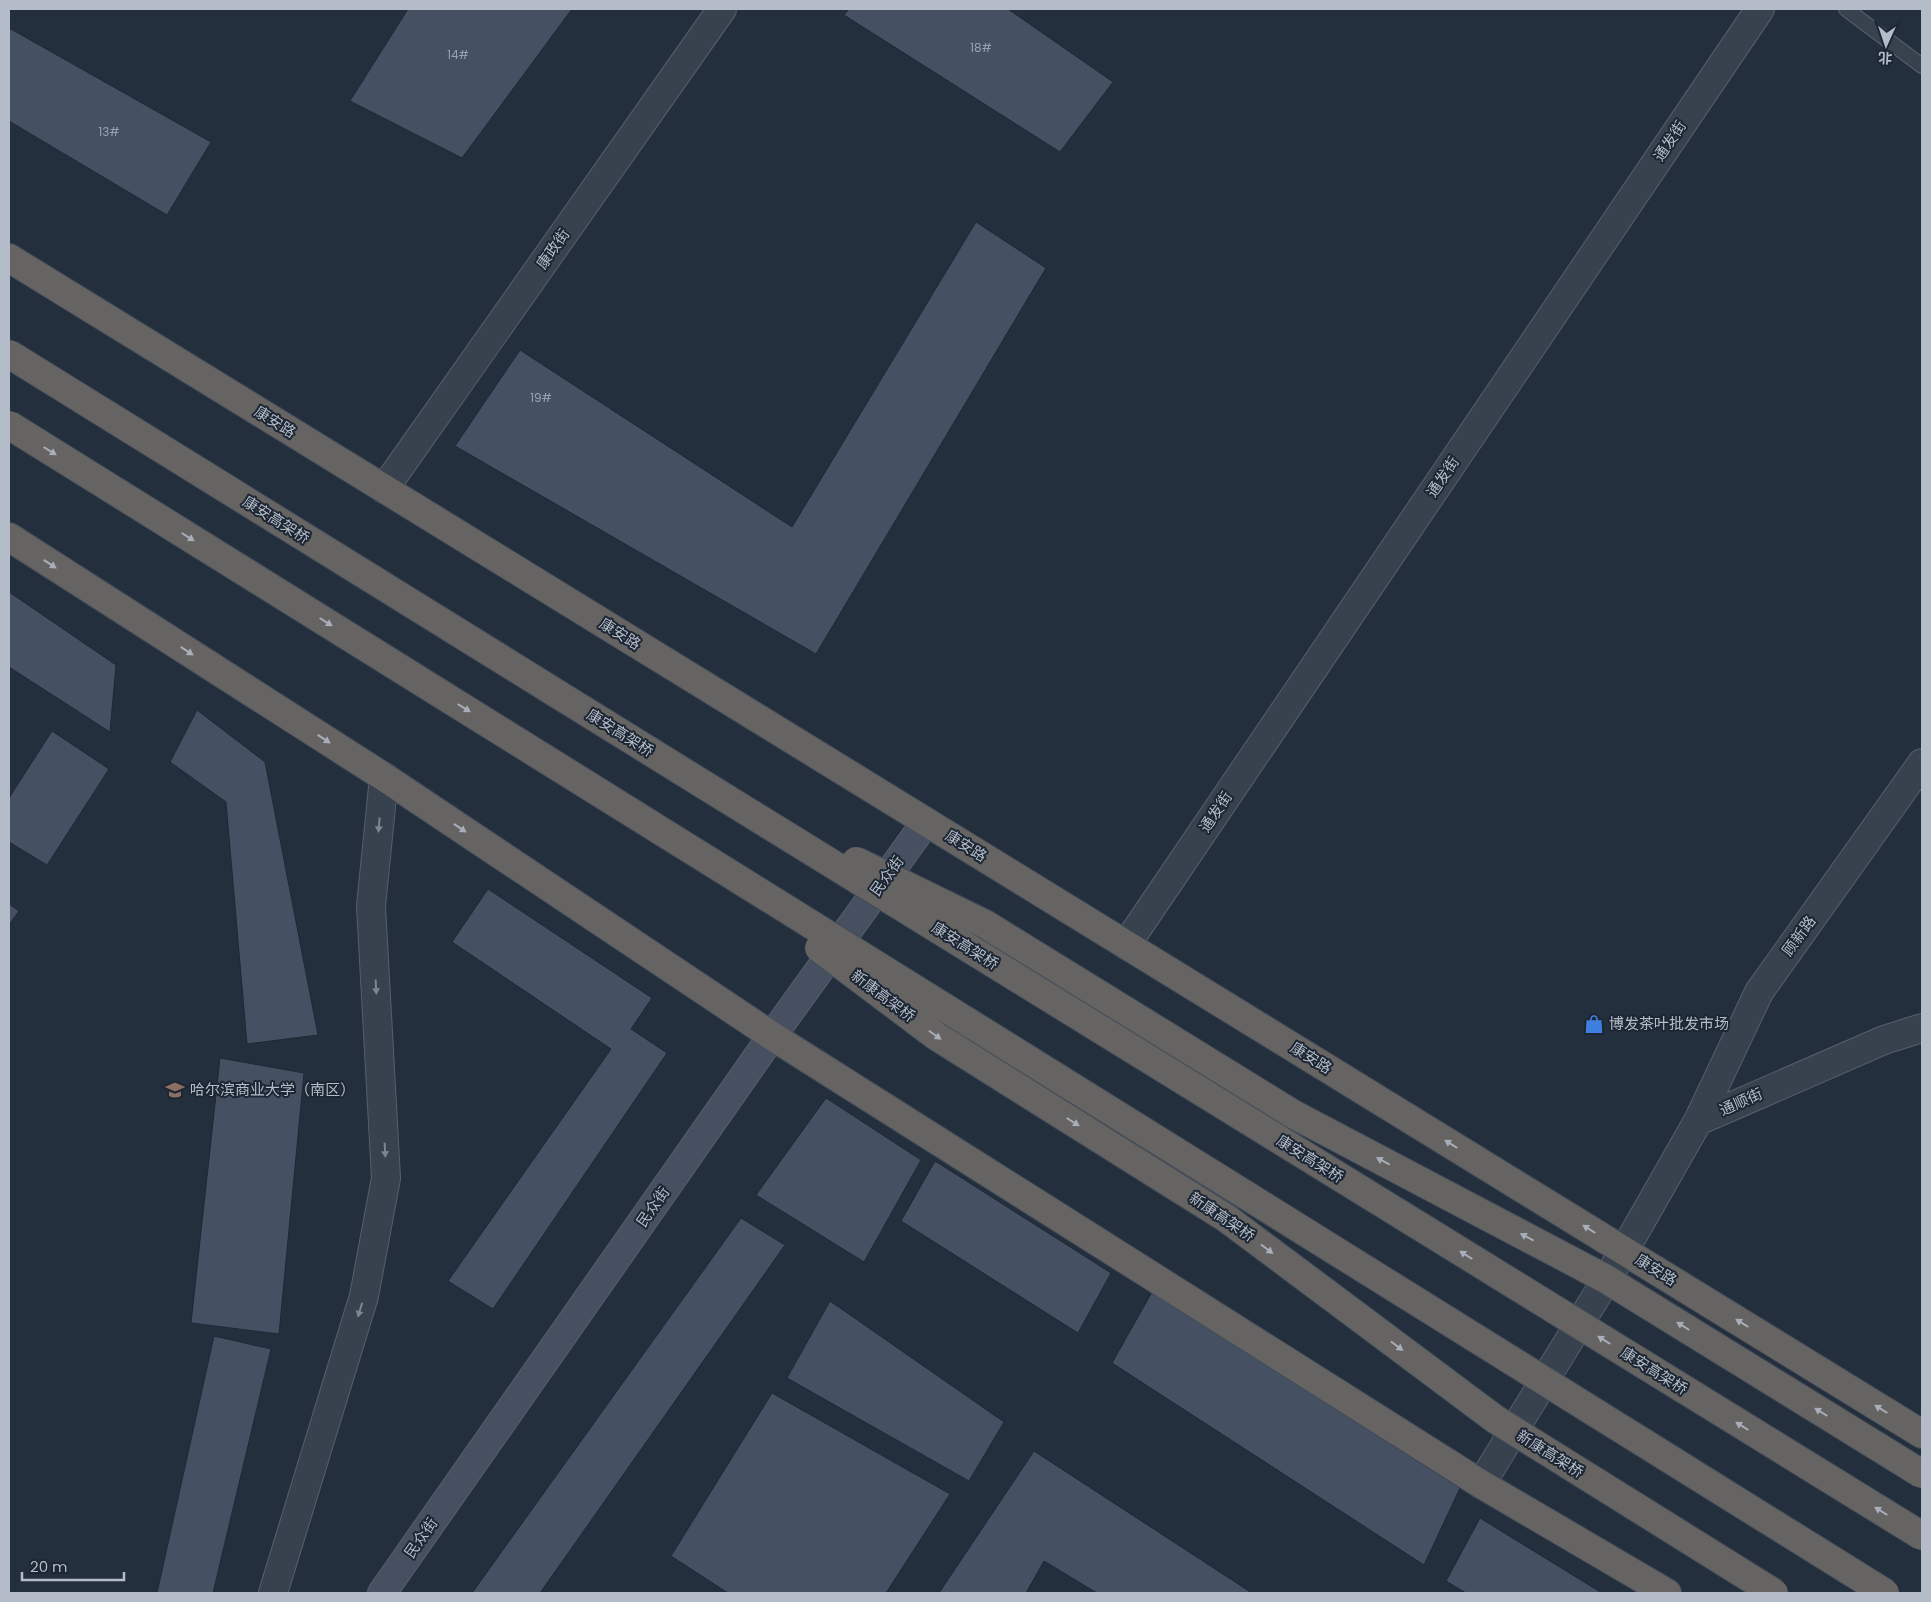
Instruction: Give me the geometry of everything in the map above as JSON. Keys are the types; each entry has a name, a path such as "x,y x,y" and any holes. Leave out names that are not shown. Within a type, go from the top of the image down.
{"highway":[{"name":"康安路","path":"9,258 1922,1434"},
{"name":"康安高架桥","path":"9,354 1922,1536"},
{"path":"9,425 1885,1593"},
{"path":"9,537 384,777 772,1036 1481,1484 1667,1593"},
{"path":"706,786 985,924 1293,1114 1606,1279 1922,1474"},
{"name":"新康高架桥","path":"672,838 936,1036 1226,1218 1495,1419 1774,1593"}],"main road":[{"name":"民众街","path":"382,1593 772,1036 926,822"}],"street":[{"name":"康政街","path":"384,489 722,9"},
{"name":"通发街","path":"1126,945 1760,9"},
{"name":"顾新路","path":"1698,1121 1759,992 1922,763"},
{"path":"273,1593 364,1296 386,1178 371,906 384,777"},
{"name":"通顺街","path":"1698,1121 1884,1040 1922,1028"},
{"path":"1481,1484 1624,1251 1698,1121"}],"lane":[{"path":"1846,9 1922,66"}],"building":[{"path":"408,9 572,9 462,158 350,101"},
{"path":"849,9 1008,9 1113,82 1060,152 844,15"},
{"path":"9,28 211,142 167,215 9,121"},
{"path":"976,222 1046,268 816,654 455,446 520,350 792,527"},
{"path":"9,592 116,665 110,732 9,667"},
{"path":"197,710 265,762 318,1035 247,1044 226,802 170,762"},
{"path":"52,731 109,769 47,865 9,842 9,798"},
{"path":"488,889 652,998 631,1029 667,1053 493,1309 448,1281 611,1049 452,942"},
{"path":"9,904 19,911 9,925"},
{"path":"220,1058 304,1073 279,1334 191,1323"},
{"path":"826,1098 921,1160 864,1262 756,1195"},
{"path":"935,1161 1111,1273 1078,1333 901,1221"},
{"path":"741,1218 785,1245 540,1593 472,1593"},
{"path":"1152,1292 1460,1488 1424,1565 1112,1363"},
{"path":"830,1301 1004,1422 969,1481 787,1378"},
{"path":"214,1336 271,1349 213,1593 157,1593"},
{"path":"772,1393 950,1494 886,1593 728,1593 671,1556"},
{"path":"1034,1451 1252,1593 1097,1593 1044,1561 1026,1593 939,1593"},
{"path":"1480,1518 1602,1593 1466,1593 1446,1581"}],"place":[{"name":"博发茶叶批发市场","path":"1594,1024"},
{"name":"哈尔滨商业大学（南区）","path":"175,1090"}]}
